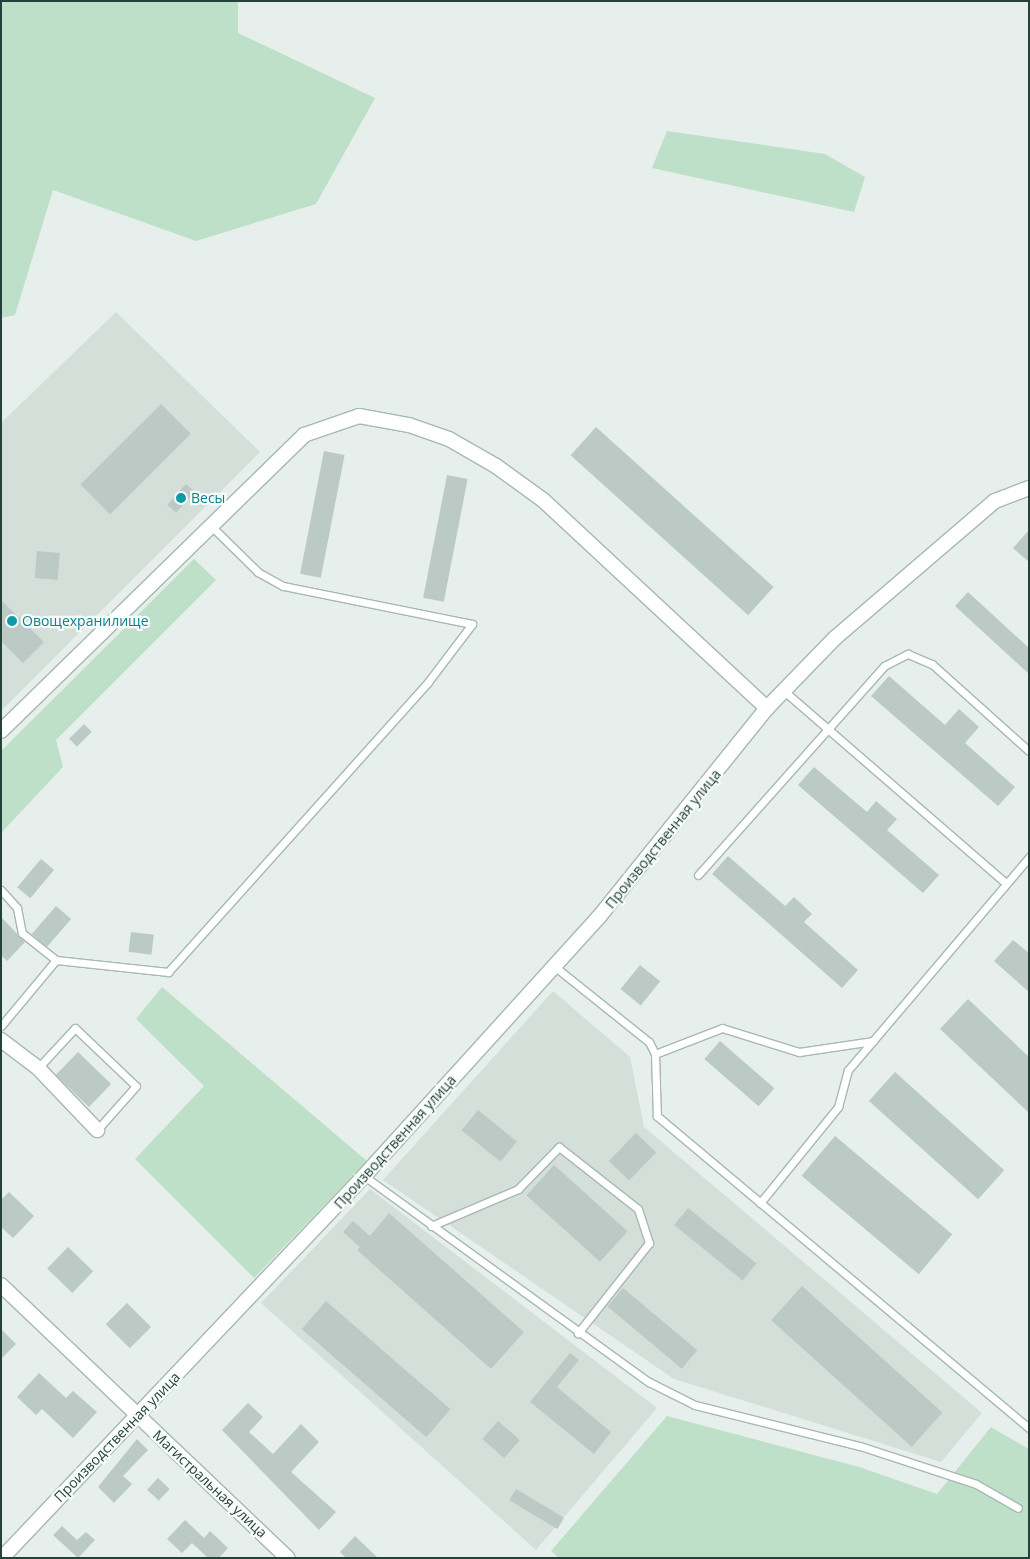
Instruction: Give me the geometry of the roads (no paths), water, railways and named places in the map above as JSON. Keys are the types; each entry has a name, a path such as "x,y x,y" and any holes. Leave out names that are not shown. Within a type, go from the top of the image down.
{"street":[{"path":"1,731 304,435 360,416 449,439 496,466 543,500 767,708"},
{"name":"Производственная улица","path":"2,1558 364,1176 599,917 767,708 835,638 995,501 1029,488"},
{"path":"1,1040 38,1068 97,1130"},
{"name":"Магистральная улица","path":"1,1285 288,1558"}],"lane":[{"path":"1,890 17,908 22,933 56,960 168,972 428,682 472,624 283,586 258,572 210,526"},
{"path":"698,875 826,728 884,666 908,654 932,664 1029,751"},
{"path":"784,691 1006,884"},
{"path":"760,1203 838,1107 848,1070 1029,857"},
{"path":"1,1026 56,960"},
{"path":"553,966 649,1042 656,1054 657,1116 1029,1428"},
{"path":"38,1068 75,1028 136,1086 97,1130"},
{"path":"656,1054 722,1028 799,1052 873,1042"},
{"path":"432,1226 518,1189 559,1147 638,1209 649,1243 578,1333"},
{"path":"364,1176 648,1382 695,1405 860,1446 976,1484 1018,1508"}],"place":[{"name":"Весы","path":"181,498"},
{"name":"Овощехранилище","path":"12,621"}]}
